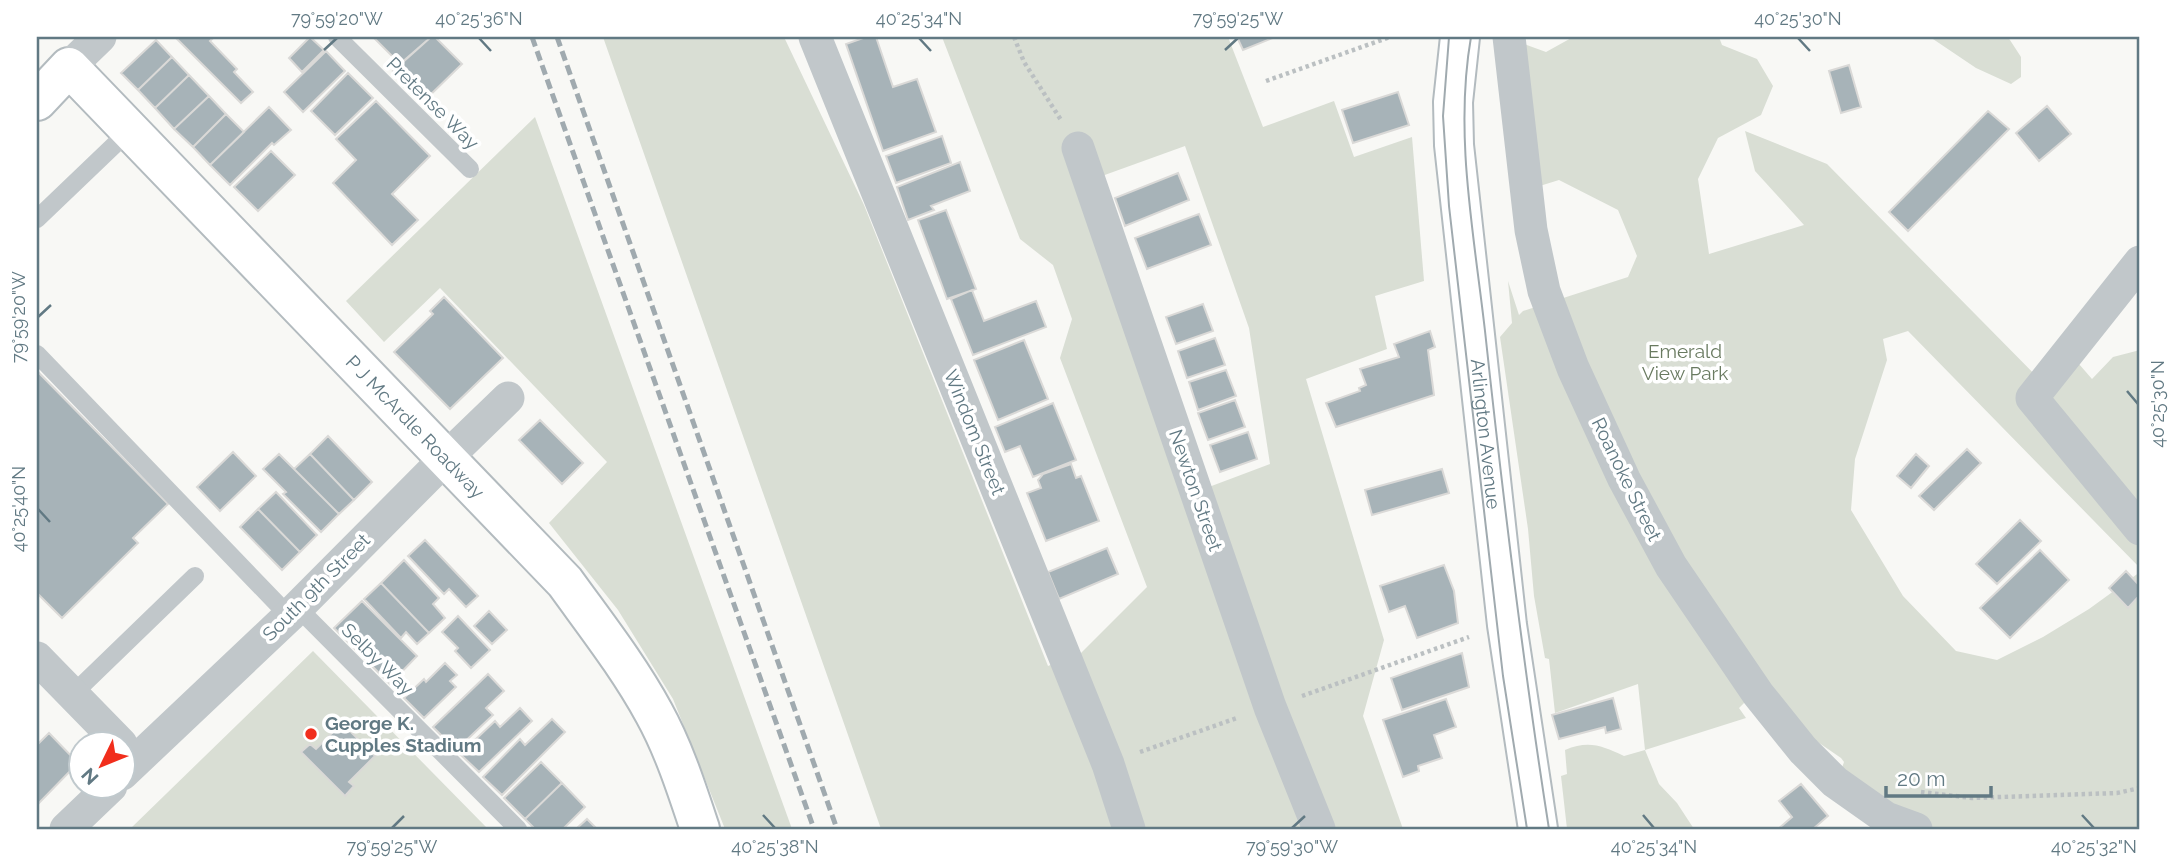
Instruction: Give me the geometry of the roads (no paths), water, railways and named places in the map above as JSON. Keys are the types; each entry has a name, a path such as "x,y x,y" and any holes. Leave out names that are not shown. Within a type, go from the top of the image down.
{"main road":[{"name":"Arlington Avenue","path":"1460,37 1454,89 1454,145 1507,625 1538,829"},
{"path":"37,101 69,67"},
{"name":"P J McArdle Roadway","path":"69,67 565,582 615,650 655,713 681,773 700,829"}],"street":[{"path":"69,67 99,37"},
{"name":"Windom Street","path":"815,37 1108,764 1129,829"},
{"name":"Roanoke Street","path":"1509,37 1531,230 1544,291 1573,368 1624,480 1671,566 1758,694 1803,750 1835,782 1886,818 1916,829"},
{"name":"Newton Street","path":"1078,148 1270,707 1319,829"},
{"path":"2140,262 2032,398 2140,529"},
{"name":"South 9th Street","path":"136,747 293,611 508,398"},
{"path":"37,658 104,730"},
{"path":"66,829 96,800"}],"lane":[{"name":"Pretense Way","path":"337,37 470,169"},
{"path":"37,219 130,130"},
{"name":"Selby Way","path":"37,354 293,611 518,829"},
{"path":"73,694 195,576"}],"tram line":[{"path":"1449,37 1443,116 1449,206 1503,676 1527,829"},
{"path":"1471,37 1464,110 1471,221 1514,581 1549,829"}],"railway":[{"path":"532,37 814,829"},
{"path":"557,37 837,829"}],"place":[{"name":"George K. Cupples Stadium","path":"311,734"}],"park label":[{"name":"Emerald View Park","path":"1685,362"}]}
